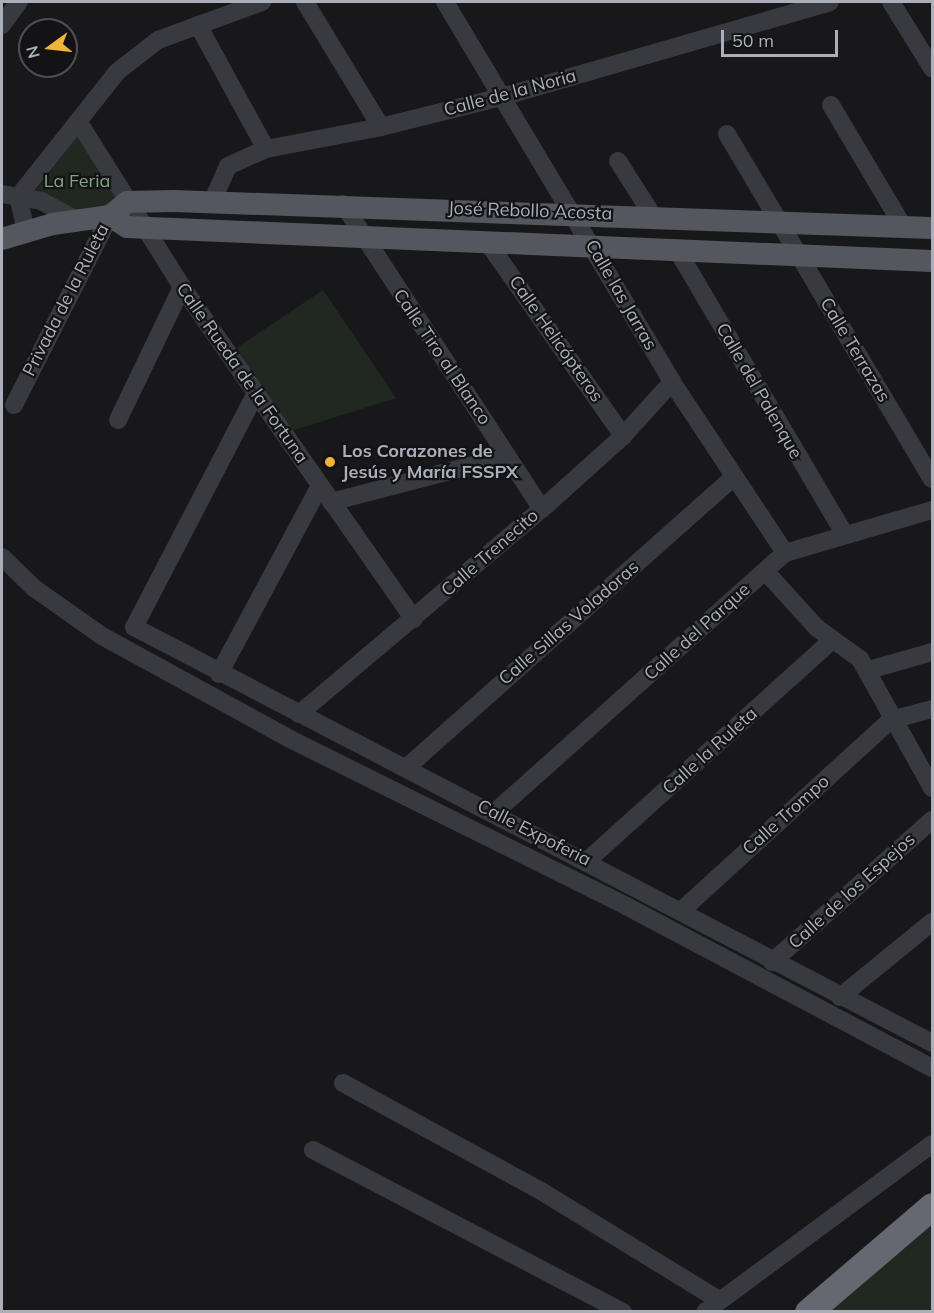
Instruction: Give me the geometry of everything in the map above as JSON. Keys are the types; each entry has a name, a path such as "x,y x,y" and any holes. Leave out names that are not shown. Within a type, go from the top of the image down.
{"highway":[{"path":"808,1311 933,1206"}],"main road":[{"name":"José Rebollo Acosta","path":"127,202 343,204 933,228"},
{"path":"2,239 26,231 77,220 110,216 127,202"},
{"name":"José Rebollo Acosta","path":"110,216 127,227 488,243 676,248 930,264"}],"street":[{"path":"2,25 19,2"},
{"path":"10,195 137,53 198,25 262,2"},
{"path":"305,2 381,128"},
{"name":"Calle las Jarras","path":"445,2 505,96 672,382 732,479 785,553"},
{"name":"Calle de la Noria","path":"212,202 228,166 266,149 381,128 505,96 830,2"},
{"path":"891,2 933,68"},
{"path":"198,25 266,149"},
{"path":"831,105 904,228"},
{"name":"Calle Rueda de la Fortuna","path":"78,121 142,227 182,287 414,619"},
{"name":"Calle Terrazas","path":"727,134 933,479"},
{"path":"618,161 653,216"},
{"path":"10,195 41,201 77,220"},
{"path":"10,195 26,231"},
{"name":"Calle Tiro al Blanco","path":"343,204 542,509"},
{"name":"Privada de la Ruleta","path":"14,405 110,216"},
{"name":"Calle Helicópteros","path":"488,243 623,436"},
{"name":"Calle del Palenque","path":"676,248 843,532"},
{"path":"118,420 182,287"},
{"name":"Calle Trenecito","path":"299,714 542,509 623,436 672,382"},
{"name":"Calle Expoferia","path":"256,393 134,627 219,674 682,909 771,962 933,1042"},
{"path":"331,502 507,456"},
{"name":"Calle Sillas Voladoras","path":"406,768 732,479"},
{"path":"219,674 320,486"},
{"name":"Calle del Parque","path":"494,813 785,553 843,532 933,510"},
{"path":"2,558 34,588 112,642 290,739 638,912 933,1068"},
{"path":"766,572 831,641 860,658 869,670 891,720 926,765 933,788"},
{"name":"Calle la Ruleta","path":"588,860 831,641"},
{"path":"869,670 933,652"},
{"path":"891,720 933,710"},
{"name":"Calle Trompo","path":"682,909 891,720"},
{"name":"Calle de los Espejos","path":"771,962 933,820"},
{"path":"840,997 933,922"},
{"path":"344,1083 541,1191 719,1300"},
{"path":"705,1311 933,1144"},
{"path":"313,1150 623,1311"}],"green space":[{"name":"La Feria","path":"80,133 119,200 103,211 77,212 36,190"},
{"path":"323,290 396,398 285,433 229,353"},
{"path":"932,1216 932,1311 820,1312"}],"place":[{"name":"Los Corazones de Jesús y María FSSPX","path":"330,462"}]}
